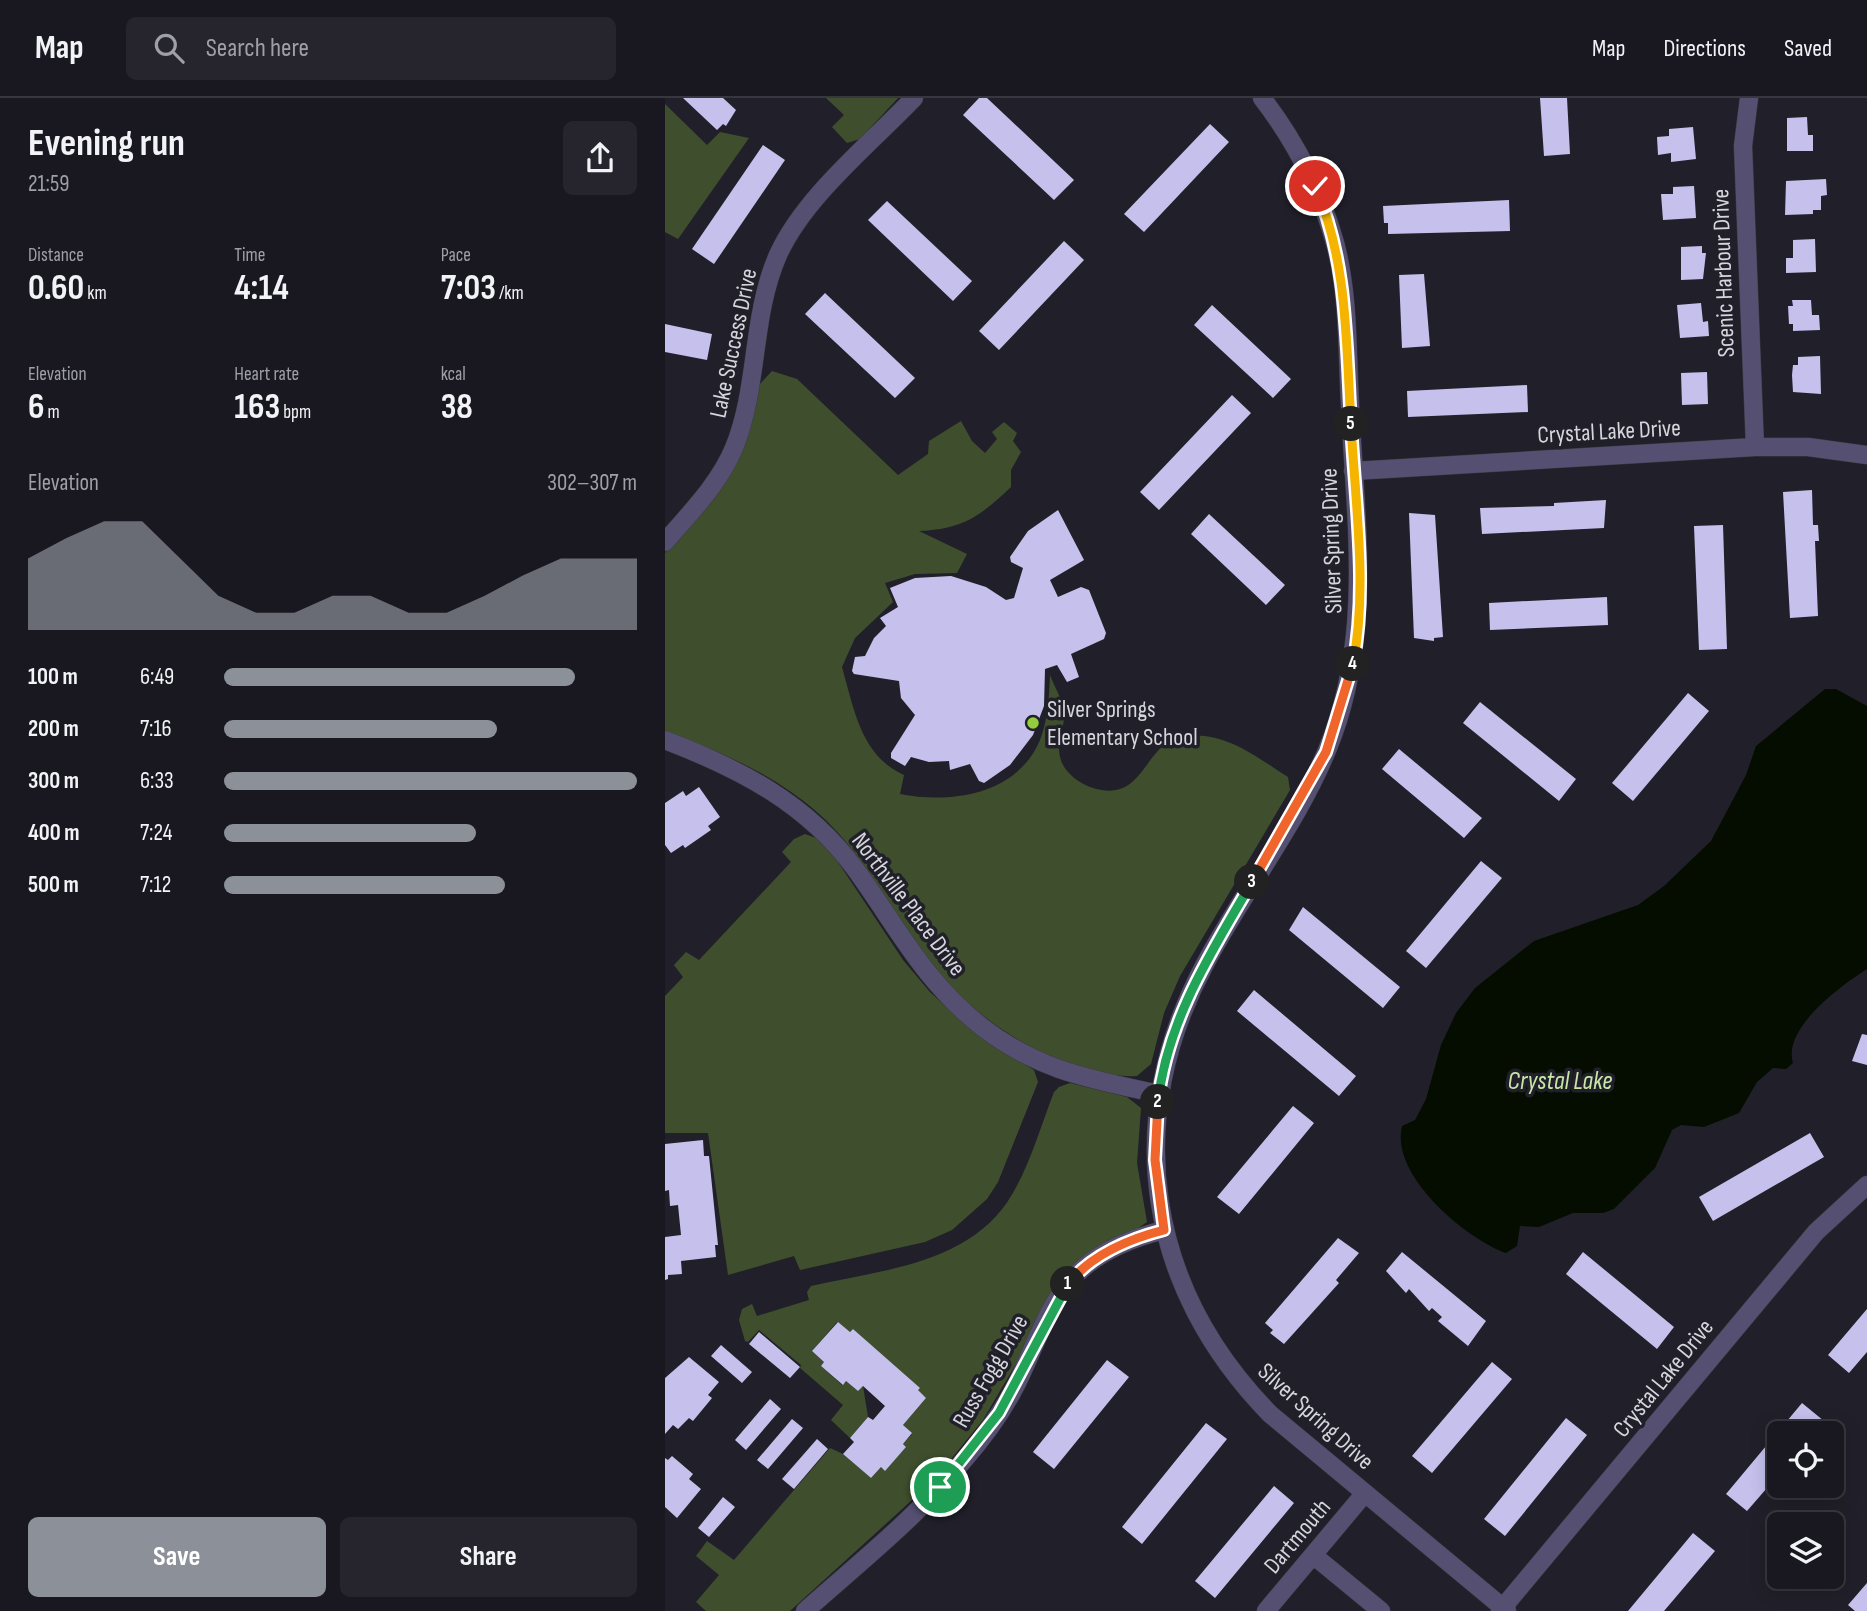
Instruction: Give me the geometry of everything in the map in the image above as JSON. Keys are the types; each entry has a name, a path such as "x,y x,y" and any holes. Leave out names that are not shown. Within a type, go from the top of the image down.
{"street":[{"name":"Lake Success Drive","path":"665,542 719,476 735,446 742,424 765,297 778,255 793,228 914,98"},
{"name":"Silver Spring Drive","path":"1262,98 1309,171 1336,248 1344,305 1359,621 1350,679 1341,711 1316,774 1189,994 1170,1044 1159,1094 1155,1160 1164,1230 1176,1271 1196,1316 1235,1376 1270,1413 1504,1610"},
{"name":"Scenic Harbour Drive","path":"1749,98 1742,146 1755,447"},
{"name":"Crystal Lake Drive","path":"1353,471 1755,447 1808,447 1867,456"},
{"name":"Northville Place Drive","path":"665,740 755,779 805,814 854,867 927,975 983,1028 1055,1070 1159,1094"},
{"name":"Crystal Lake Drive","path":"1504,1610 1816,1231 1867,1185"},
{"name":"Russ Fogg Drive","path":"805,1611 907,1520 963,1463 1005,1404 1054,1307 1072,1279 1099,1256 1135,1239 1164,1230"},
{"name":"Dartmouth","path":"1266,1611 1365,1493"},
{"path":"1313,1555 1381,1611"}],"green space":[{"path":"826,98 898,98 860,139 847,143 832,127 844,115"},
{"path":"665,104 707,145 720,132 749,138 678,239 665,232"},
{"path":"772,371 797,379 898,475 928,454 929,441 961,421 972,441 985,453 997,439 992,432 1004,422 1017,433 1013,441 1021,452 1011,470 1011,487 979,514 959,524 919,531 967,554 957,573 915,574 885,583 893,602 855,638 842,667 861,730 869,744 889,767 904,775 900,794 940,798 961,796 999,784 1016,773 1029,759 1043,732 1050,675 1064,710 1059,741 1062,763 1078,781 1090,787 1108,791 1122,788 1133,781 1160,749 1171,740 1185,736 1214,738 1240,747 1288,777 1290,790 1180,976 1164,1013 1151,1064 1137,1076 1106,1074 1055,1058 1034,1049 996,1025 961,996 930,963 859,859 818,813 764,775 665,731 665,553 734,467 746,440 759,385"},
{"path":"805,834 816,838 836,859 903,960 930,992 974,1032 1034,1070 1038,1082 998,1182 987,1199 952,1230 925,1242 800,1270 794,1256 728,1275 708,1133 665,1133 665,996 683,977 674,965 686,952 699,960 791,862 782,852 794,839"},
{"path":"1070,1083 1127,1097 1141,1108 1137,1163 1147,1222 1099,1248 1021,1355 983,1420 934,1480 790,1611 706,1611 696,1602 719,1575 696,1556 707,1541 734,1560 830,1448 843,1454 871,1478 881,1467 885,1470 906,1447 903,1444 912,1434 903,1425 926,1398 853,1329 850,1332 837,1322 812,1351 824,1362 821,1366 842,1385 846,1381 858,1391 863,1386 868,1417 850,1438 831,1420 843,1405 800,1368 801,1365 759,1330 748,1342 745,1341 739,1320 742,1309 752,1304 757,1316 809,1300 807,1292 811,1286 919,1262 969,1239 990,1222 1008,1201 1028,1162 1054,1092"}],"water":[{"name":"Crystal Lake","path":"1825,689 1836,689 1867,706 1867,969 1830,997 1805,1022 1796,1036 1792,1050 1793,1063 1786,1069 1773,1068 1757,1082 1739,1113 1704,1127 1681,1125 1672,1130 1655,1168 1614,1209 1603,1213 1573,1213 1539,1227 1520,1226 1517,1246 1506,1253 1471,1234 1434,1202 1419,1184 1407,1164 1401,1145 1402,1126 1415,1120 1426,1099 1441,1045 1456,1013 1475,988 1534,941 1638,905 1664,886 1711,841 1746,775 1756,746"}],"building":[{"path":"683,98 723,98 736,110 726,126 723,124 717,130"},
{"path":"979,98 987,98 1074,180 1054,200 963,115"},
{"path":"1540,98 1567,98 1570,154 1544,156"},
{"path":"1807,117 1808,135 1813,135 1813,151 1787,151 1787,118"},
{"path":"1210,124 1229,142 1144,232 1124,214"},
{"path":"1693,127 1696,159 1671,162 1671,153 1658,155 1657,137 1669,136 1669,129"},
{"path":"763,145 785,160 714,264 692,249"},
{"path":"1826,179 1827,195 1821,196 1821,210 1813,210 1813,214 1785,215 1786,181"},
{"path":"1694,186 1696,218 1663,220 1661,194 1673,194 1673,187"},
{"path":"1509,200 1510,231 1388,234 1388,223 1384,223 1383,206"},
{"path":"887,201 972,281 953,301 868,220"},
{"path":"1815,239 1816,272 1786,273 1786,258 1793,258 1793,240"},
{"path":"1064,241 1084,260 999,350 979,331"},
{"path":"1702,246 1702,253 1706,253 1703,279 1681,280 1681,247"},
{"path":"1424,274 1430,346 1402,348 1399,275"},
{"path":"825,293 915,378 895,398 805,314"},
{"path":"1792,300 1811,300 1812,315 1819,315 1820,330 1793,331 1793,324 1789,324 1788,306 1793,306"},
{"path":"1701,303 1703,322 1708,321 1709,336 1680,338 1677,305"},
{"path":"1212,305 1291,379 1273,398 1194,325"},
{"path":"665,324 712,334 707,360 665,352"},
{"path":"1820,356 1821,394 1793,392 1793,365 1798,365 1798,357"},
{"path":"1707,372 1708,404 1682,405 1681,373"},
{"path":"1527,385 1528,412 1408,417 1407,391"},
{"path":"1232,395 1251,413 1159,510 1140,492"},
{"path":"1812,490 1813,525 1818,525 1819,541 1815,541 1818,616 1790,618 1783,492"},
{"path":"1606,500 1604,528 1482,534 1480,508 1554,506 1554,503"},
{"path":"1058,510 1084,560 1050,580 1058,597 1081,587 1089,590 1106,633 1104,639 1071,654 1079,677 1067,682 1057,665 1045,669 1044,706 1033,735 1010,765 984,783 979,781 970,764 950,770 949,761 929,762 911,757 905,766 891,758 891,753 915,715 901,698 899,681 854,674 852,671 855,657 865,656 874,638 886,626 880,618 898,607 890,588 915,578 951,576 986,587 1006,600 1014,598 1023,568 1011,562 1010,557 1028,531"},
{"path":"1409,513 1435,515 1443,637 1434,638 1434,641 1414,638"},
{"path":"1209,514 1285,585 1266,605 1191,534"},
{"path":"1723,525 1727,649 1699,650 1694,526"},
{"path":"1607,597 1608,625 1490,630 1489,603"},
{"path":"1688,693 1709,711 1633,801 1612,783"},
{"path":"1480,702 1576,779 1559,801 1463,723"},
{"path":"1399,749 1482,818 1464,838 1382,769"},
{"path":"699,787 720,817 708,826 711,830 685,848 683,845 671,853 665,845 665,803 683,791 686,796"},
{"path":"1481,861 1502,878 1426,968 1406,951"},
{"path":"1303,907 1400,987 1383,1008 1289,930"},
{"path":"1254,990 1356,1076 1339,1096 1237,1011"},
{"path":"1862,1034 1867,1035 1867,1065 1852,1061"},
{"path":"1293,1106 1314,1123 1239,1214 1217,1197"},
{"path":"1810,1133 1824,1157 1713,1221 1699,1197"},
{"path":"703,1140 704,1156 709,1156 718,1245 715,1245 716,1257 681,1261 682,1274 668,1275 665,1280 665,1237 681,1235 678,1205 670,1206 669,1190 665,1191 665,1144"},
{"path":"1338,1238 1359,1253 1336,1280 1339,1283 1284,1344 1270,1333 1273,1330 1265,1323"},
{"path":"1402,1252 1486,1321 1468,1346 1438,1321 1442,1317 1432,1308 1429,1311 1409,1289 1406,1293 1386,1271"},
{"path":"1583,1252 1674,1327 1657,1349 1566,1274"},
{"path":"1867,1309 1867,1352 1849,1373 1828,1355"},
{"path":"838,1322 850,1332 853,1329 920,1388 918,1390 926,1398 903,1425 912,1433 903,1444 906,1447 885,1471 881,1467 871,1478 843,1454 854,1442 850,1438 868,1417 873,1420 885,1406 863,1386 858,1391 846,1381 843,1385 821,1366 824,1362 812,1351"},
{"path":"759,1332 800,1367 790,1378 749,1344"},
{"path":"721,1345 752,1372 742,1383 711,1356"},
{"path":"689,1357 719,1382 708,1395 712,1398 693,1421 689,1418 678,1429 673,1425 665,1434 665,1378"},
{"path":"1107,1360 1129,1377 1054,1469 1033,1452"},
{"path":"1492,1362 1512,1379 1432,1473 1412,1456"},
{"path":"770,1399 781,1409 746,1450 735,1440"},
{"path":"1802,1403 1824,1421 1787,1421"},
{"path":"1566,1418 1587,1435 1505,1536 1484,1519"},
{"path":"792,1419 803,1428 768,1469 757,1460"},
{"path":"1206,1423 1227,1439 1142,1544 1122,1527"},
{"path":"817,1439 828,1449 794,1489 782,1479"},
{"path":"1767,1445 1767,1488 1747,1511 1726,1494"},
{"path":"672,1456 693,1474 689,1479 701,1489 677,1518 665,1507 665,1458 668,1460"},
{"path":"1274,1486 1294,1503 1215,1598 1195,1581"},
{"path":"723,1497 735,1507 709,1537 698,1528"},
{"path":"1693,1533 1715,1551 1664,1611 1628,1611"},
{"path":"1867,1583 1867,1611 1855,1611 1848,1605"}],"place":[{"name":"Silver Springs Elementary School","path":"1033,723"}],"route":[{"path":"940,1487 963,1463 999,1413 1016,1385 1062,1292 1072,1279 1099,1256 1135,1239 1164,1230 1158,1198 1155,1126 1164,1068 1178,1020 1206,960 1316,774 1333,733 1350,679 1359,621 1359,576 1344,305 1336,248 1315,186"}]}
